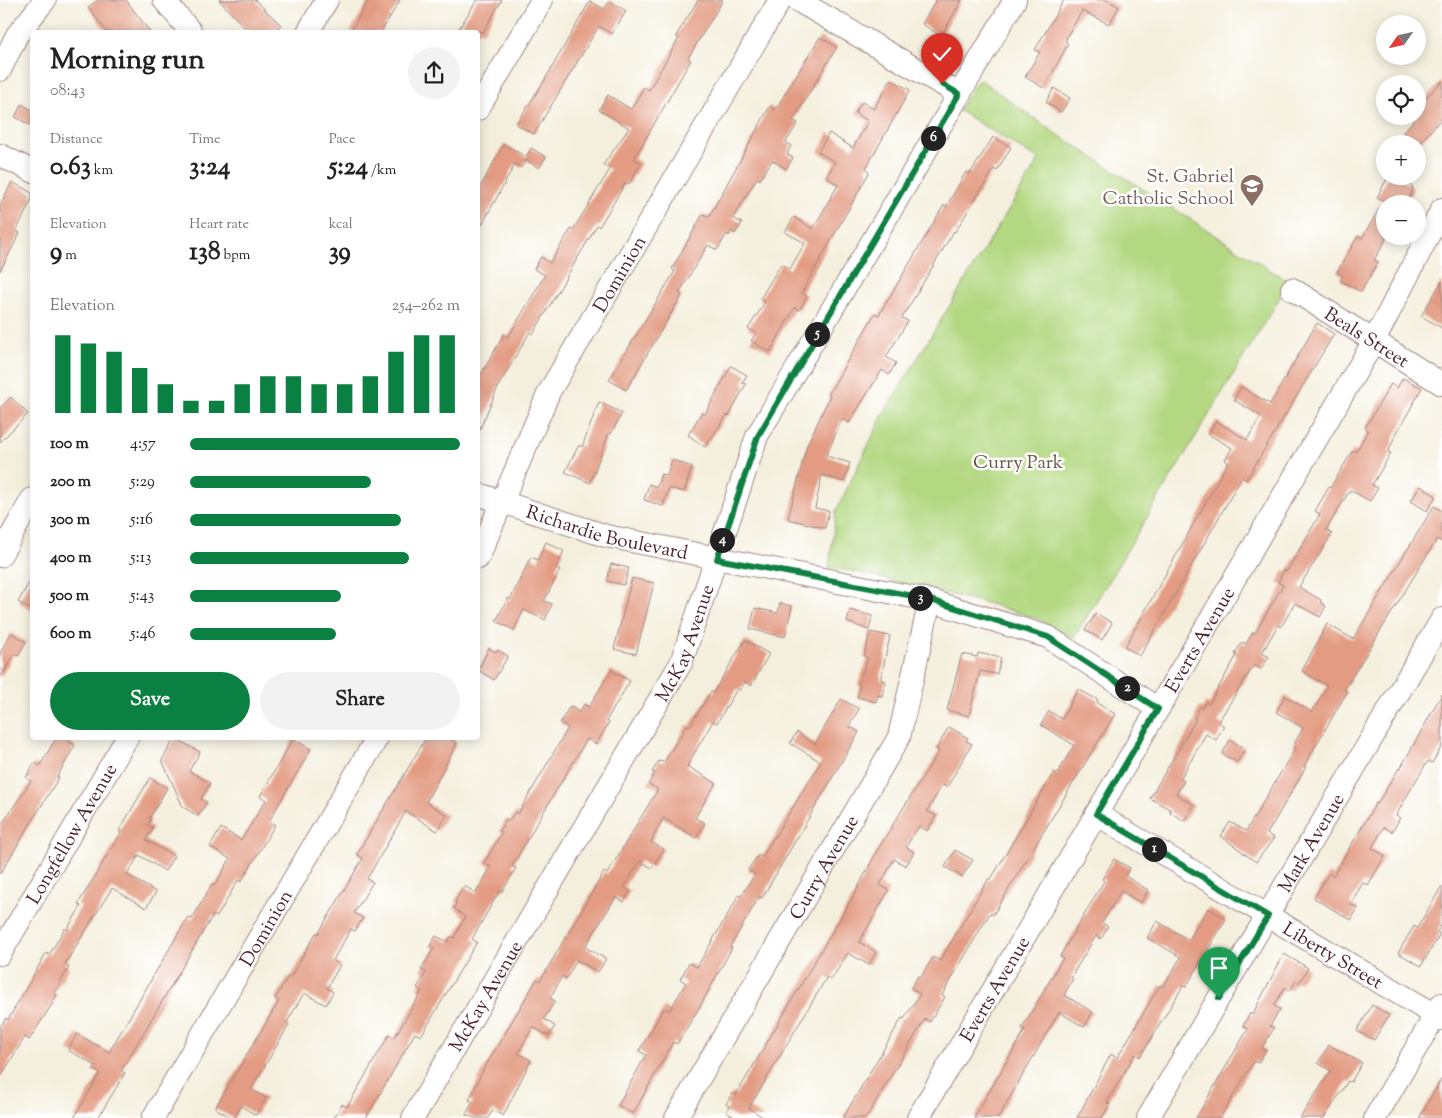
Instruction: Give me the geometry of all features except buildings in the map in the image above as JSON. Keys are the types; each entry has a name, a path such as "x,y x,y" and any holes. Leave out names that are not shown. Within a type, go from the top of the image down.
{"street":[{"path":"0,70 17,35 45,0"},
{"path":"164,0 189,30"},
{"path":"309,30 328,0"},
{"path":"480,106 542,0"},
{"name":"Dominion","path":"480,553 549,392 780,0"},
{"path":"797,0 959,94"},
{"name":"McKay Avenue","path":"413,1118 681,663 758,436 1015,0"},
{"path":"0,155 30,171"},
{"name":"Everts Avenue","path":"918,1118 1374,341 1442,209"},
{"name":"Beals Street","path":"1292,289 1442,384"},
{"name":"Richardie Boulevard","path":"480,495 606,536 924,598 1048,637 1158,709"},
{"path":"0,556 30,503"},
{"name":"Curry Avenue","path":"676,1118 899,737 928,614 924,598"},
{"name":"Mark Avenue","path":"1148,1118 1442,619"},
{"name":"Longfellow Avenue","path":"0,954 126,740"},
{"name":"Dominion","path":"153,1118 376,740"},
{"name":"Liberty Street","path":"1096,814 1268,916 1440,1013"},
{"path":"1375,1118 1440,1013"}],"green space":[{"name":"Curry Park","path":"979,79 1055,133 1289,282 1074,638 1038,619 990,604 852,571 829,568 836,511 884,413 1039,160 958,110"}],"place":[{"name":"St. Gabriel Catholic School","path":"1252,207"}],"route":[{"path":"942,84 959,94 758,436 717,559 924,598 1048,637 1158,709 1096,814 1268,916 1219,998"}]}
